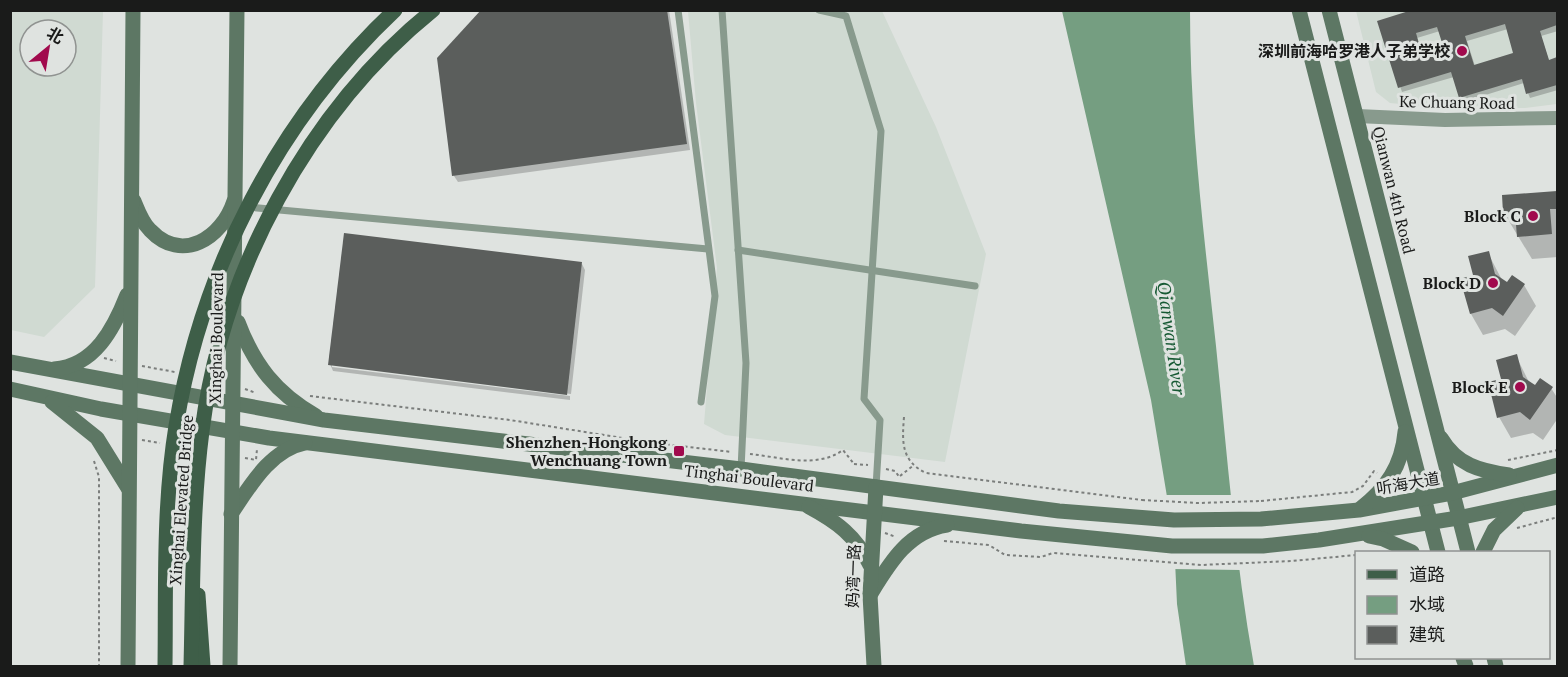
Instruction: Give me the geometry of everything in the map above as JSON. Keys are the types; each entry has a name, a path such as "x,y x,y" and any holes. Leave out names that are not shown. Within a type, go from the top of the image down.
{"main road":[{"name":"Xinghai Elevated Bridge","path":"165,666 168,501 176,427 185,381 206,307 238,226 280,149 332,76 395,10"},
{"name":"Xinghai Elevated Bridge","path":"191,666 195,523 202,431 210,387 230,313 257,243 277,204 326,123 383,55 433,10"},
{"path":"195,523 204,666"}],"street":[{"path":"128,666 133,10"},
{"name":"Xinghai Boulevard","path":"230,666 237,198 237,10"},
{"path":"1299,10 1438,551"},
{"name":"Qianwan 4th Road","path":"1329,10 1468,551"},
{"name":"Ke Chuang Road","path":"1357,116 1445,120 1557,118"},
{"path":"131,195 150,231 167,242 187,245 206,240 221,228 237,198"},
{"path":"46,370 74,364 95,351 113,327 131,286"},
{"path":"235,312 254,359 267,378 288,399 324,420"},
{"name":"Tinghai Boulevard","path":"10,362 130,386 324,420 741,469 1059,511 1141,518 1262,519"},
{"name":"Tinghai Boulevard","path":"10,389 130,414 233,432 956,523 1140,543 1203,547 1263,546 1360,534"},
{"path":"42,396 73,416 97,438 129,490"},
{"path":"1359,510 1385,487 1395,470 1402,449 1406,423"},
{"path":"1435,429 1446,446 1465,464 1486,472 1515,475"},
{"path":"231,514 267,465 293,447 312,442"},
{"name":"听海大道","path":"1262,519 1359,510 1425,499 1557,465"},
{"name":"妈湾一路","path":"874,666 870,595 876,487"},
{"path":"1360,534 1519,507 1557,497"},
{"path":"798,502 846,530 856,539 871,567"},
{"path":"1484,551 1494,530 1519,507"},
{"path":"870,595 904,546 927,531 956,523"},
{"path":"1360,534 1383,539 1410,551"}],"lane":[{"path":"678,10 715,296 700,402"},
{"path":"722,10 746,363 741,469"},
{"path":"819,10 846,16 881,132 864,399 880,420 876,487"},
{"path":"237,198 708,249"},
{"path":"738,250 975,285"}],"path":[{"path":"310,396 510,420 654,443 742,453 819,460 843,450 854,464"},
{"path":"904,417 902,447 914,465 926,473 1142,500 1198,503 1261,501 1352,492 1363,486 1374,471"},
{"path":"1503,461 1557,450"},
{"path":"93,458 99,477 99,666"},
{"path":"900,477 914,465"},
{"path":"1511,531 1557,517"},
{"path":"938,540 989,545 1005,555 1041,557 1053,553 1201,565 1264,563 1355,555"}],"shaded area":[{"path":"10,11 103,11 95,287 44,337 11,330"},
{"path":"688,11 882,11 936,127 986,254 945,462 725,435 704,424 717,268 696,103"},
{"name":"深圳前海哈罗港人子弟学校","path":"1356,11 1557,11 1557,104 1525,108 1442,108 1390,103 1376,92"}],"water":[{"name":"Qianwan River","path":"1062,11 1190,11 1192,95 1202,221 1237,546 1254,666 1186,666 1177,604 1174,539 1151,400"}],"pier":[{"path":"1162,495 1232,495 1241,570 1172,569 1171,540"}],"building":[{"path":"481,10 667,10 687,144 452,176 437,58"},
{"path":"1412,10 1557,10 1557,25 1540,31 1549,60 1557,57 1557,85 1526,94 1522,79 1459,98 1451,72 1398,88 1377,21","holes":["1505,24 1513,53 1474,65 1465,36","1437,27 1445,52 1423,58 1416,33"]},
{"name":"Block C","path":"1557,191 1557,209 1550,209 1552,234 1517,237 1515,212 1503,213 1502,195"},
{"path":"344,233 582,262 567,395 328,365"},
{"name":"Block D","path":"1489,251 1495,274 1507,282 1512,275 1525,284 1503,316 1492,308 1470,314 1460,279 1473,275 1468,256"},
{"name":"Block E","path":"1517,354 1523,377 1535,385 1540,378 1553,387 1530,420 1520,412 1497,418 1488,382 1501,379 1496,360"}],"place":[{"name":"深圳前海哈罗港人子弟学校","path":"1462,51"},
{"name":"Block C","path":"1533,216"},
{"name":"Block D","path":"1493,283"},
{"name":"Block E","path":"1520,387"},
{"name":"Shenzhen-Hongkong Wenchuang Town","path":"679,451"}]}
